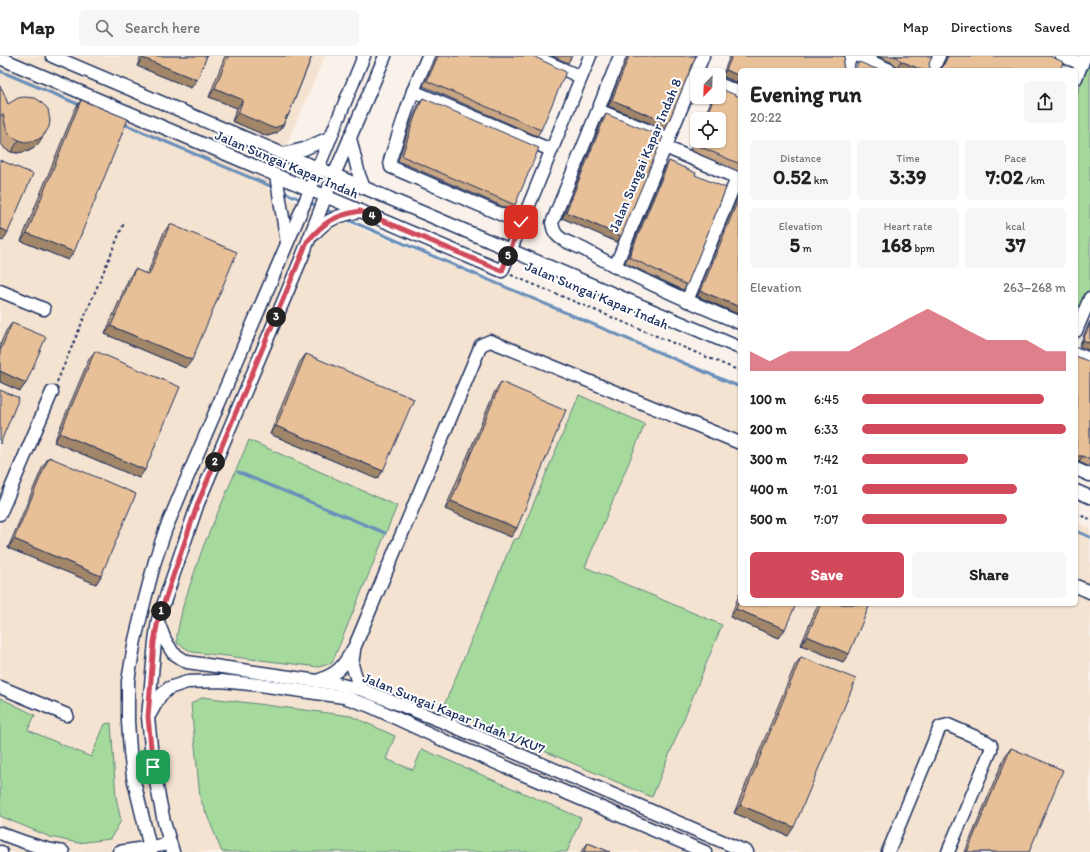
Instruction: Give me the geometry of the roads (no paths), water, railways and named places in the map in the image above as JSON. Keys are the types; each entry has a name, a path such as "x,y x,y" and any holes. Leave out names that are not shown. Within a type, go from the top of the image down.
{"street":[{"name":"Jalan Sungai Kapar Indah","path":"52,56 738,347"},
{"path":"151,850 133,777 128,720 128,681 135,640 145,598 165,531 309,193 364,56"},
{"path":"118,852 172,848 164,822 153,767 148,717 154,642 158,620 198,503 385,56"},
{"path":"428,56 413,91 390,157 391,167 521,222"},
{"path":"533,56 581,77"},
{"path":"510,250 590,56"},
{"path":"620,56 552,223 553,230 558,237 615,266 687,301 738,322"},
{"name":"Jalan Sungai Kapar Indah 8","path":"699,68 703,56"},
{"path":"847,68 851,56"},
{"path":"858,56 885,68"},
{"path":"933,68 939,56"},
{"path":"1062,56 1084,60 1078,74"},
{"name":"Jalan Sungai Kapar Indah","path":"0,58 276,175 324,200 360,211 502,271 510,250"},
{"path":"726,87 738,92"},
{"path":"413,91 551,150"},
{"name":"Jalan Sungai Kapar Indah 8","path":"615,266 690,91"},
{"path":"598,110 738,178"},
{"path":"283,154 304,149 331,136"},
{"path":"350,138 359,175 364,188"},
{"path":"276,175 287,243"},
{"path":"687,301 738,181"},
{"path":"307,242 318,229 330,220 343,214 360,211"},
{"path":"0,291 44,309"},
{"path":"1078,326 1090,298"},
{"path":"317,681 330,676 339,670 355,646 481,345 490,341 738,442"},
{"path":"1078,355 1090,359"},
{"path":"0,514 5,488 52,392"},
{"path":"1078,470 1090,475"},
{"path":"1078,492 1090,497"},
{"path":"1078,587 1090,592"},
{"name":"Jalan Sungai Kapar Indah 1/KU7","path":"158,620 165,640 173,653 187,662 338,684 363,690 453,726 747,852"},
{"path":"355,646 352,665 357,680 363,690"},
{"path":"187,662 185,675 187,682"},
{"name":"Jalan Sungai Kapar Indah 1/KU7","path":"148,717 160,696 169,688 187,682 220,681 344,697 370,706 444,741 705,852"},
{"path":"0,686 67,715"},
{"path":"888,852 940,726 948,725 991,745 991,750 948,852"},
{"path":"0,833 63,852"}],"waterway":[{"path":"0,71 80,105"},
{"path":"124,124 275,188"},
{"path":"282,191 302,200"},
{"path":"308,202 319,207"},
{"path":"324,209 336,214"},
{"path":"346,219 738,386"},
{"path":"238,472 385,533"},
{"path":"1078,532 1090,537"}]}
